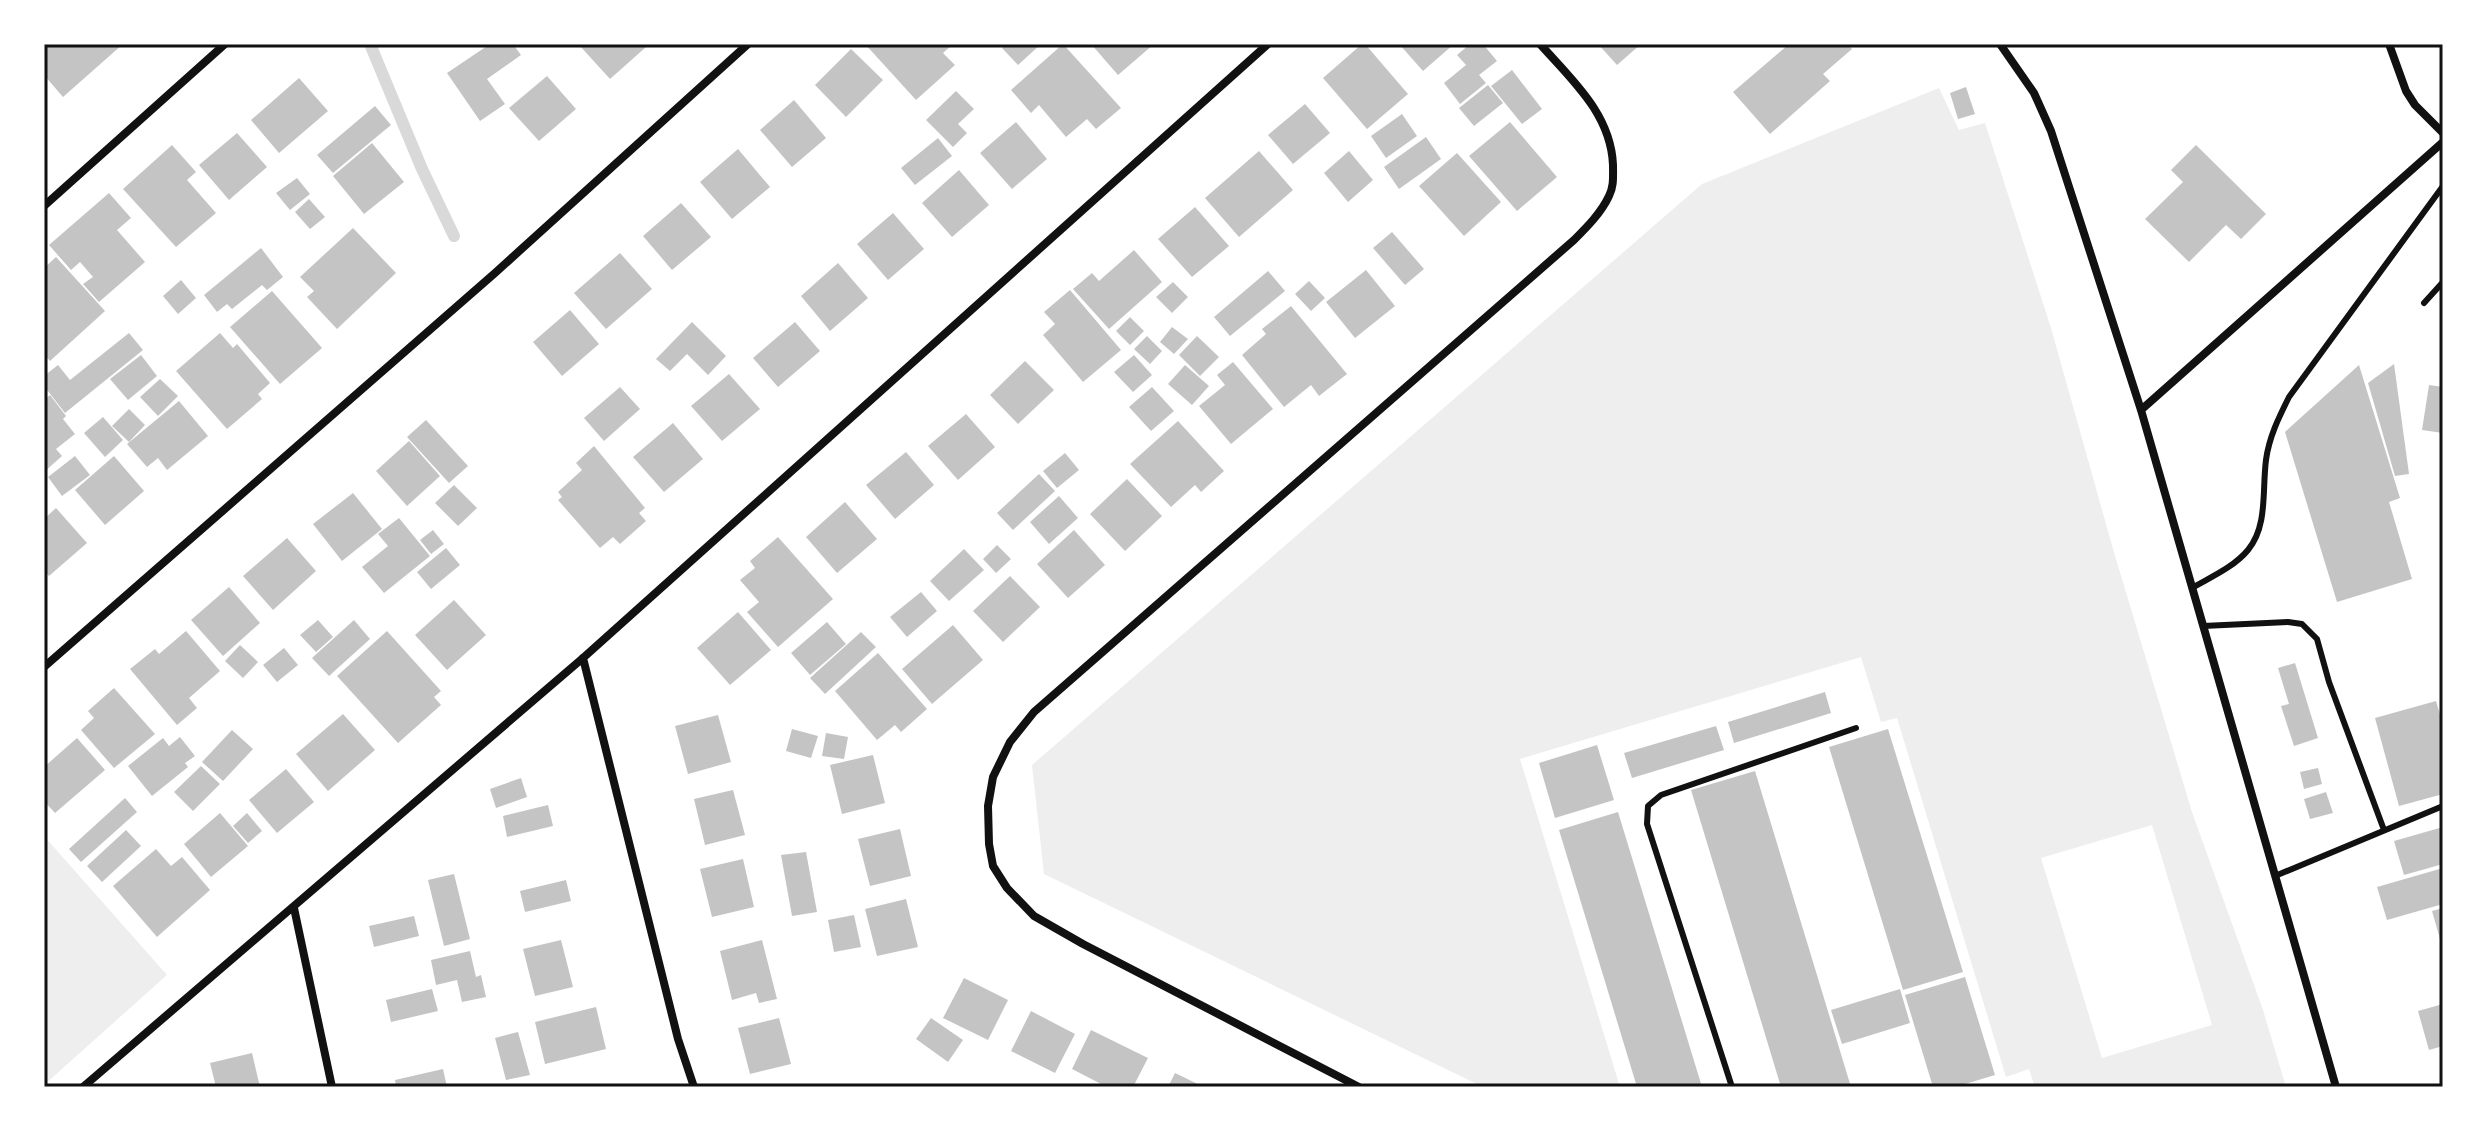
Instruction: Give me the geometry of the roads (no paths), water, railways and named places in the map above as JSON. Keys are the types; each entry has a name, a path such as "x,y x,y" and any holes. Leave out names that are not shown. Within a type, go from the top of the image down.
{"street":[{"path":"44,206 225,44"},
{"path":"44,667 495,273 748,44"},
{"path":"83,1087 583,658 1268,44"},
{"path":"1359,1087 1034,916 1007,888 993,866 988,806 993,777 1010,742 1034,712 1562,251 1594,219 1613,185 1612,148 1593,105 1540,44"},
{"path":"2000,44 2034,93 2051,131 2141,410 2336,1087"},
{"path":"2389,44 2406,91 2415,105 2443,133"},
{"path":"2141,410 2443,142"},
{"path":"583,658 678,1039 694,1087"},
{"path":"294,908 332,1087"}],"lane":[{"path":"2192,588 2235,562 2249,548 2260,530 2266,458 2275,423 2289,397 2443,186"},
{"path":"2424,303 2443,282"},
{"path":"2203,626 2288,622 2302,624 2311,631 2317,639 2329,682 2384,830"},
{"path":"1732,1087 1647,824 1648,806 1661,795 1856,728"},
{"path":"2275,876 2443,806"}],"waterway":[{"path":"370,44 422,169 454,236"}]}
